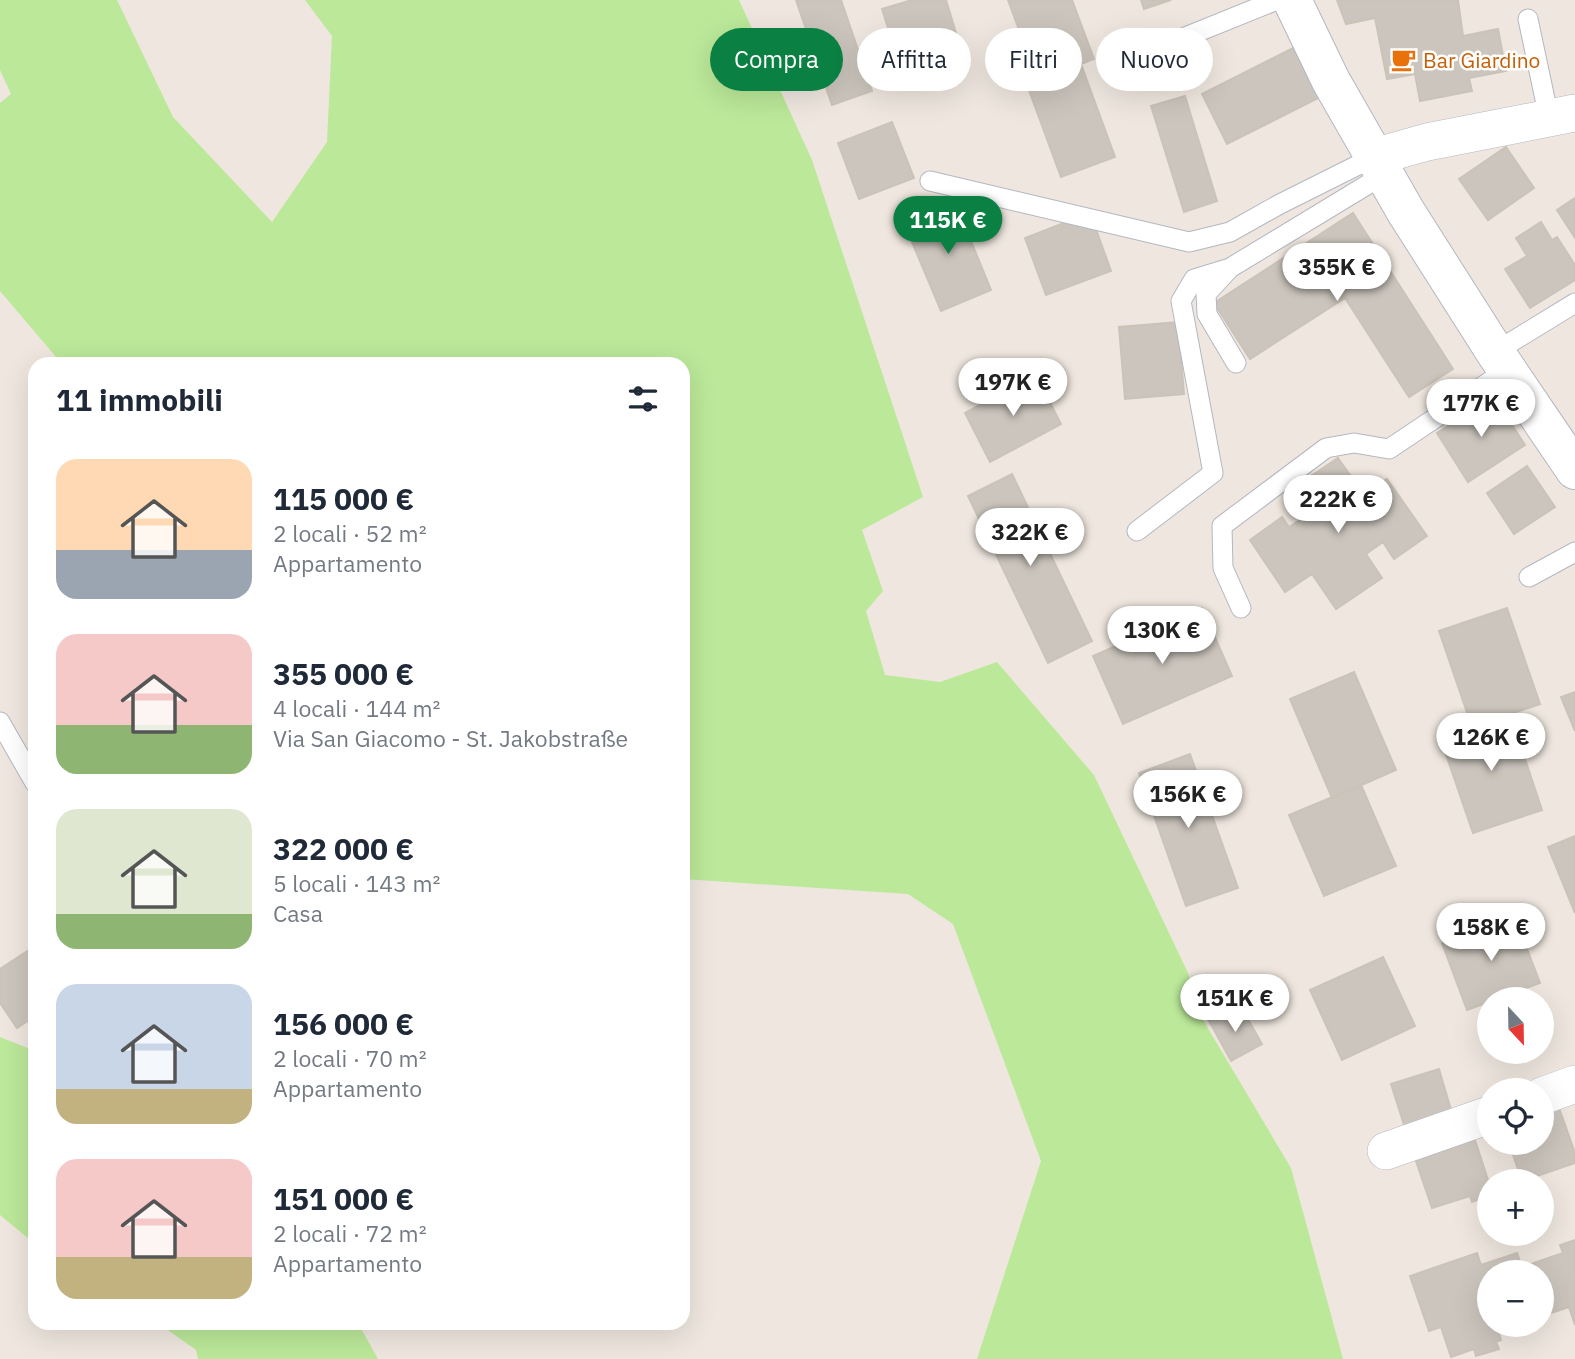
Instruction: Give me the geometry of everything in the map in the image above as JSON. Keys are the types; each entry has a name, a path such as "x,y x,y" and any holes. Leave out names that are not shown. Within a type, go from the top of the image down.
{"street":[{"path":"1292,0 1331,81 1406,212 1501,361 1575,470"},
{"path":"1379,165 1427,142 1562,116"},
{"path":"1554,1092 1575,1084"},
{"path":"1386,1151 1477,1119"}],"lane":[{"path":"1208,28 1277,0"},
{"path":"1528,19 1562,116"},
{"path":"930,181 1189,242 1230,232 1280,204 1379,165"},
{"path":"1236,363 1207,314 1206,294 1230,268 1379,165"},
{"path":"1137,531 1213,473 1181,301 1195,279 1230,268"},
{"path":"1241,608 1223,568 1222,526 1326,448 1354,443 1389,450 1575,303"},
{"path":"1530,578 1575,552"},
{"path":"0,722 28,771"}],"green space":[{"path":"0,0 117,0 173,117 272,222 327,142 332,36 305,0 739,0 752,28 710,28 710,91 781,91 812,160 923,497 862,530 883,591 866,611 885,675 940,682 997,662 1094,775 1188,973 1203,1020 1291,1168 1343,1359 977,1359 1041,1161 953,924 908,894 690,879 690,357 56,357 0,291 0,103 11,94 0,70"},
{"path":"0,1037 28,1048 28,1238 0,1215"},
{"path":"168,1330 362,1330 378,1359 198,1359 196,1350"}],"building":[{"path":"796,0 841,0 857,47 857,91 872,91 832,105 827,91 843,91 843,28 806,28"},
{"path":"912,0 946,0 954,28 888,28 882,9"},
{"path":"1008,0 1072,0 1094,59 1082,64 1082,28 1018,28"},
{"path":"1141,0 1171,0 1144,9"},
{"path":"1337,0 1458,0 1463,36 1498,29 1506,71 1469,78 1472,91 1420,101 1415,74 1387,79 1375,18 1346,24"},
{"path":"1303,43 1328,93 1227,144 1202,94 1213,91 1213,88"},
{"path":"1082,67 1115,157 1061,177 1029,91 1082,91"},
{"path":"1185,96 1217,201 1184,212 1151,106"},
{"path":"892,122 914,178 859,199 838,143"},
{"path":"1506,147 1534,188 1488,220 1459,179"},
{"path":"1575,198 1575,238 1557,210"},
{"path":"955,202 991,290 941,311 904,223"},
{"path":"1353,213 1453,369 1409,397 1345,298 1250,359 1214,303"},
{"path":"1074,219 1077,227 1093,221 1111,271 1046,295 1025,238"},
{"path":"1541,222 1552,240 1557,237 1575,265 1575,280 1530,308 1505,269 1527,256 1516,238"},
{"path":"1178,322 1184,394 1125,399 1119,327"},
{"path":"1036,375 1061,424 990,462 965,413"},
{"path":"1494,397 1525,445 1468,482 1437,433"},
{"path":"1338,458 1364,495 1387,479 1427,536 1394,559 1383,542 1366,554 1382,578 1336,609 1312,574 1285,592 1250,540 1282,517 1289,527 1309,514 1292,489"},
{"path":"1527,466 1555,507 1514,534 1487,493"},
{"path":"1012,474 1092,641 1048,663 968,496"},
{"path":"1202,608 1232,676 1123,724 1093,656"},
{"path":"1507,608 1540,704 1472,727 1439,631"},
{"path":"1354,672 1396,770 1332,798 1290,699"},
{"path":"1575,692 1575,731 1561,697"},
{"path":"1510,714 1542,810 1473,833 1440,737"},
{"path":"1190,754 1238,888 1186,906 1139,773"},
{"path":"1361,785 1396,866 1324,896 1289,815"},
{"path":"1575,836 1575,913 1548,847"},
{"path":"1514,915 1540,983 1529,987 1477,987 1477,1006 1467,1010 1442,943"},
{"path":"28,951 28,1021 17,1028 0,1003 0,969"},
{"path":"1383,957 1415,1026 1342,1060 1310,990"},
{"path":"1229,1008 1235,1019 1245,1014 1262,1044 1231,1061 1208,1019"},
{"path":"1439,1069 1452,1113 1405,1128 1391,1084"},
{"path":"1559,1108 1575,1153 1575,1163 1554,1170 1518,1169 1513,1155 1554,1155 1554,1110"},
{"path":"1475,1140 1477,1155 1480,1155 1484,1169 1477,1169 1477,1200 1472,1202 1470,1196 1432,1208 1416,1161"},
{"path":"1575,1240 1575,1325 1569,1307 1554,1312 1554,1260 1542,1260 1563,1253 1560,1245"},
{"path":"1477,1253 1479,1260 1477,1260 1477,1337 1500,1337 1501,1340 1496,1342 1499,1349 1476,1356 1474,1349 1451,1357 1441,1327 1429,1331 1410,1276"},
{"path":"1517,1253 1520,1260 1496,1260"}],"place":[{"name":"Bar Giardino","path":"1403,60"}]}
